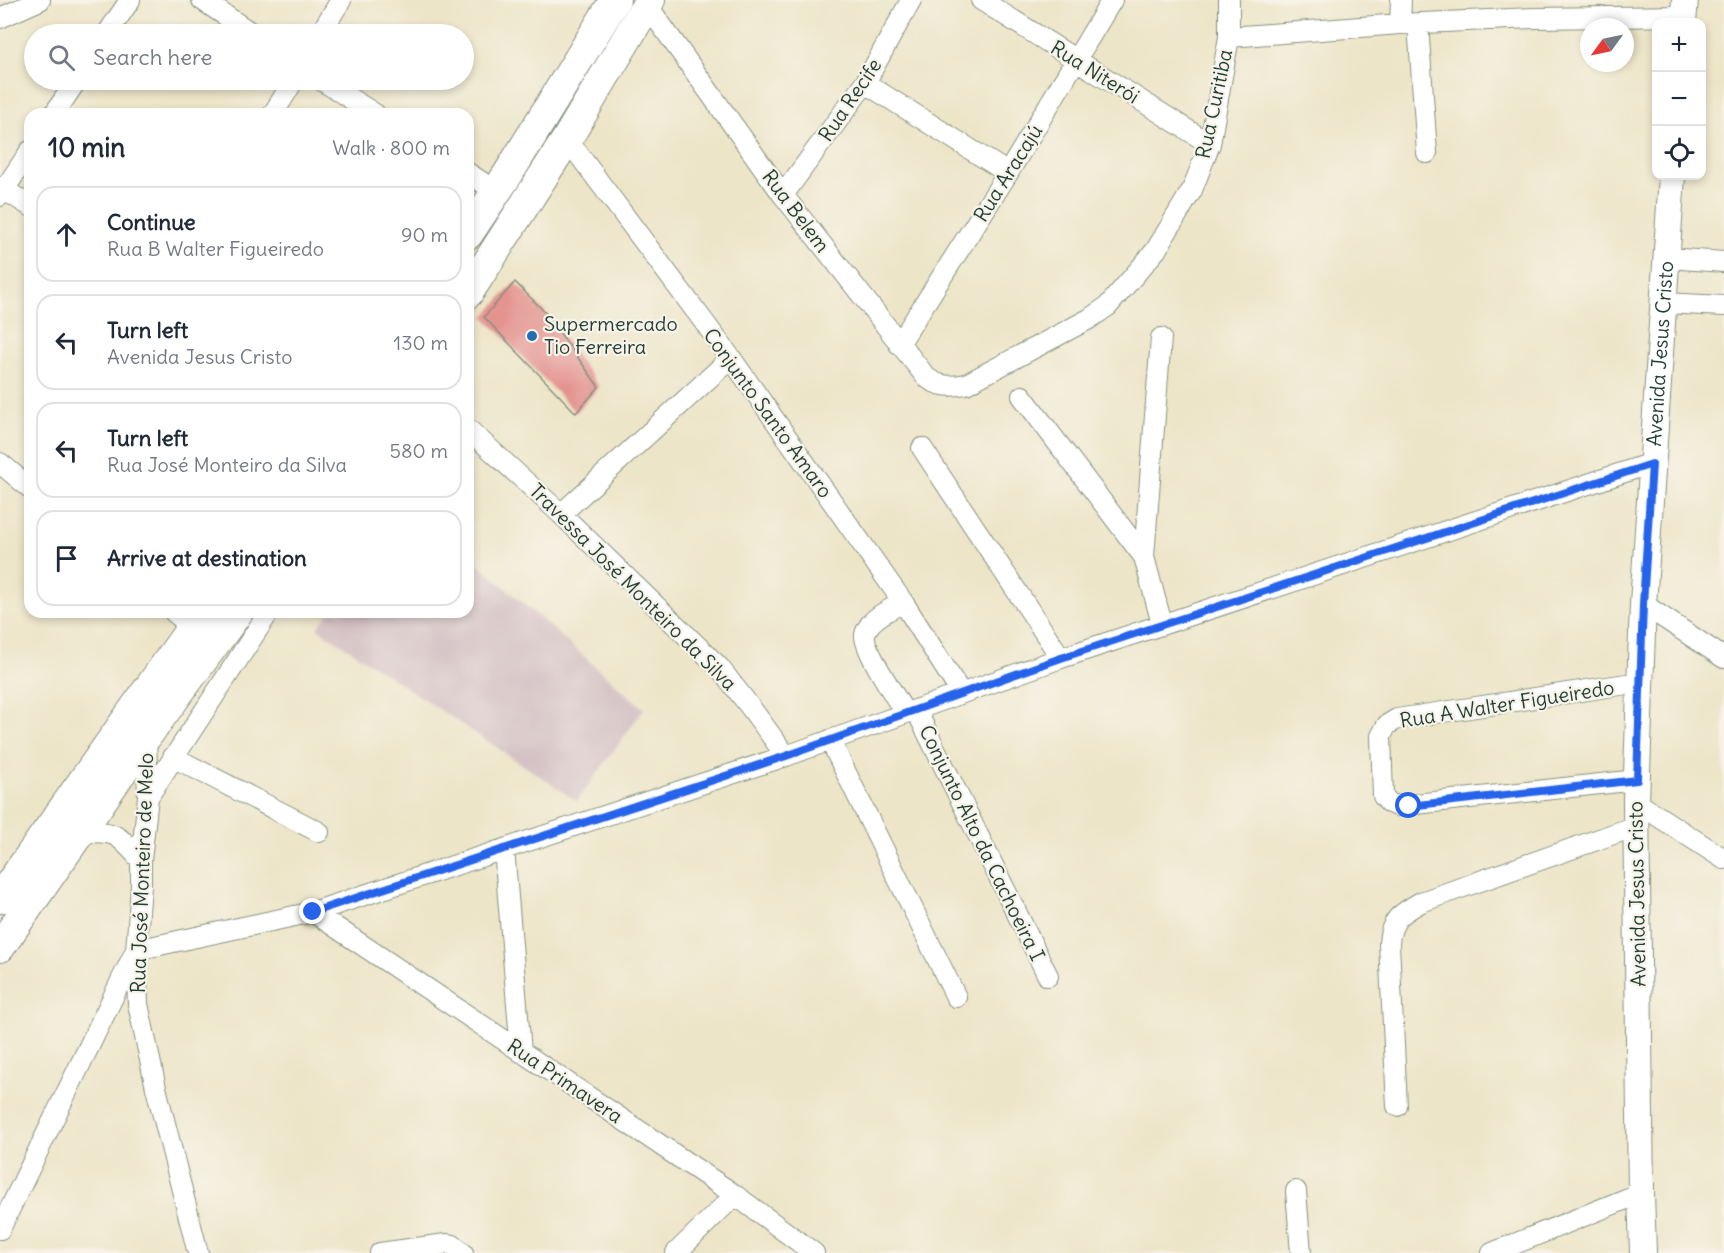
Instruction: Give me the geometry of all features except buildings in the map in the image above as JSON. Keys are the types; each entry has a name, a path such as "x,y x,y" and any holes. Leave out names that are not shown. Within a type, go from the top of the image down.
{"highway":[{"path":"474,225 497,192 615,0"},
{"path":"474,284 567,140 649,3"},
{"path":"0,898 189,618"},
{"path":"0,946 146,737 234,618"}],"main road":[{"name":"Avenida Jesus Cristo","path":"1643,1253 1636,803 1643,604 1672,180"}],"street":[{"path":"0,18 40,0"},
{"path":"114,24 130,0"},
{"path":"202,0 238,24"},
{"path":"326,24 340,0"},
{"name":"Rua Recife","path":"783,195 865,83 911,0"},
{"name":"Rua Niterói","path":"981,0 1210,144"},
{"name":"Rua Aracajú","path":"899,344 1008,173 1112,0"},
{"name":"Rua Curitiba","path":"966,384 1089,319 1108,306 1156,250 1192,190 1210,144 1229,37 1229,0"},
{"path":"1401,0 1409,24 1427,153"},
{"name":"Rua Belem","path":"649,3 783,195 926,377 936,384 955,386 966,384"},
{"path":"1229,37 1409,24 1535,9 1684,13"},
{"path":"865,83 1008,173"},
{"path":"58,108 70,90"},
{"path":"277,108 288,90"},
{"path":"337,90 365,108"},
{"name":"Conjunto Santo Amaro","path":"567,140 730,358 903,602 961,693"},
{"path":"24,159 1,191 24,203"},
{"path":"474,177 497,192"},
{"path":"1666,258 1724,262"},
{"path":"1663,303 1724,306"},
{"path":"1161,338 1144,557 1162,624"},
{"path":"561,514 730,358"},
{"path":"1022,396 1144,557"},
{"name":"Travessa José Monteiro da Silva","path":"474,434 561,514 719,667 786,756"},
{"path":"922,448 1061,658"},
{"path":"0,463 24,483"},
{"path":"0,1229 136,950 313,912 786,756 1162,624 1652,464"},
{"name":"Conjunto Alto da Cachoeira I","path":"903,602 878,617 869,626 865,635 867,646 878,666 921,720 1048,976"},
{"path":"1643,604 1724,658"},
{"path":"148,796 264,618"},
{"name":"Rua A Walter Figueiredo","path":"1636,803 1397,806 1389,803 1383,796 1381,736 1387,725 1397,719 1640,682"},
{"name":"Rua José Monteiro de Melo","path":"146,737 148,796 141,860 136,950 138,1004 156,1088 198,1253"},
{"path":"830,740 956,997"},
{"path":"174,757 319,832"},
{"path":"1397,1106 1389,932 1398,917 1421,902 1636,803 1724,859"},
{"path":"80,833 103,831 114,835 141,860"},
{"path":"504,849 521,1052"},
{"name":"Rua Primavera","path":"313,912 735,1195 814,1253"},
{"path":"1296,1191 1301,1253"},
{"path":"1492,1253 1641,1193"},
{"path":"676,1253 735,1195"},
{"path":"380,1253 454,1249"}],"shaded area":[{"path":"474,560 644,709 577,801 317,628 325,618 474,618"}],"place":[{"name":"Supermercado Tio Ferreira","path":"532,336"}],"route":[{"path":"313,912 786,756 1061,658 1652,464 1643,604 1637,780 1409,806"}]}
